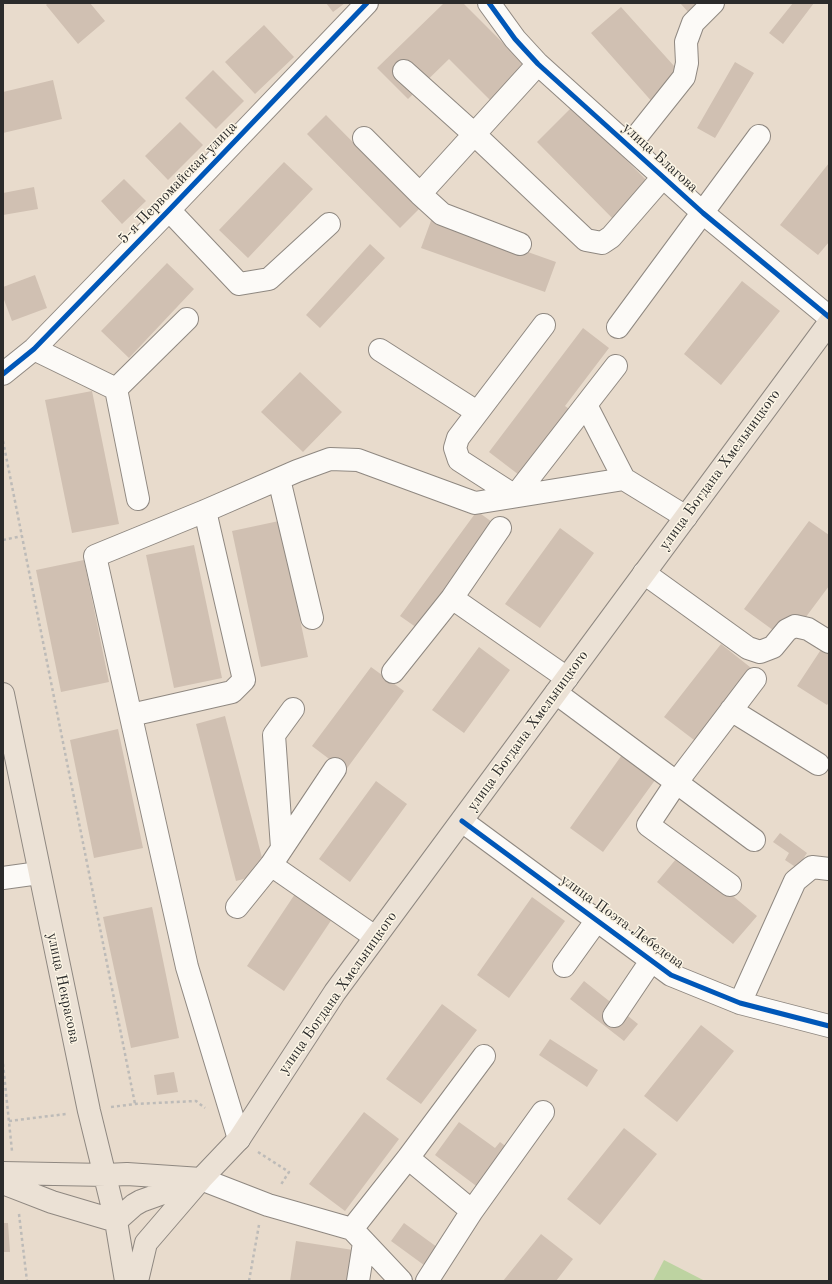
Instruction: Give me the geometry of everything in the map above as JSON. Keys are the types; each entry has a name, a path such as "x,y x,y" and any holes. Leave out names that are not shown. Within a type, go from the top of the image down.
{"main road":[{"name":"улица Богдана Хмельницкого","path":"137,1281 146,1243 201,1179 239,1139 335,992 829,323"},
{"name":"улица Некрасова","path":"3,694 89,1111 116,1220 126,1281"},
{"path":"3,1173 127,1174 201,1179"},
{"name":"улица Богдана Хмельницкого","path":"116,1220 141,1201 201,1179"},
{"path":"3,1183 52,1202 116,1220"}],"street":[{"name":"5-я Первомайская улица","path":"3,374 34,349 367,3"},
{"name":"улица Благова","path":"489,3 515,39 538,64 702,213 829,317"},
{"path":"629,146 684,77 687,63 686,42 693,23 713,3"},
{"path":"420,194 538,64"},
{"path":"404,71 474,134 586,240 602,243 611,237 663,177"},
{"path":"618,327 759,136"},
{"path":"364,138 442,214 520,244"},
{"path":"169,210 239,284 269,279 329,224"},
{"path":"116,389 187,319"},
{"path":"515,496 459,460 455,448 458,438 544,325"},
{"path":"34,349 116,389"},
{"path":"380,350 477,412"},
{"path":"515,496 616,366"},
{"path":"116,389 138,499"},
{"path":"586,405 624,479 686,518"},
{"path":"239,1139 187,967 94,556 205,511 297,470 330,459 358,460 475,503 624,479"},
{"path":"279,479 312,618"},
{"path":"131,715 232,692 244,680 205,511"},
{"path":"393,672 452,598 500,528"},
{"path":"644,573 748,648 760,652 773,647 787,630 795,626 808,628 829,642"},
{"path":"452,598 562,686 676,783 754,840"},
{"path":"730,885 648,825 676,783 755,679"},
{"path":"294,709 274,735 277,856 375,937"},
{"path":"731,710 818,764"},
{"path":"237,907 277,856 335,769"},
{"name":"улица Поэта Лебедева","path":"462,821 671,975 740,1003 829,1026"},
{"path":"740,1003 795,881 812,867 829,869"},
{"path":"3,878 39,873"},
{"path":"564,966 596,920"},
{"path":"614,1016 651,961"},
{"path":"358,1281 358,1236 408,1158 484,1056"},
{"path":"427,1281 472,1211 543,1112"},
{"path":"408,1158 472,1211"},
{"path":"201,1179 268,1206 358,1236 401,1281"}],"path":[{"path":"3,440 135,1104"},
{"path":"3,540 22,536"},
{"path":"3,1064 9,1121"}],"green space":[{"path":"664,1260 705,1281 653,1281"}],"building":[{"path":"48,3 90,3 105,21 78,44 46,5"},
{"path":"326,3 345,3 333,12"},
{"path":"444,3 463,3 532,72 497,107 449,59 408,99 377,68"},
{"path":"680,3 702,3 690,14"},
{"path":"793,3 814,3 783,44 769,33"},
{"path":"621,7 692,86 662,113 591,33"},
{"path":"264,25 294,57 255,94 225,62"},
{"path":"735,62 754,73 715,138 697,128"},
{"path":"213,70 244,101 216,129 185,98"},
{"path":"53,80 62,119 3,133 3,92"},
{"path":"573,106 656,190 620,226 537,142"},
{"path":"326,115 419,209 400,228 307,134"},
{"path":"180,122 203,145 168,180 145,156"},
{"path":"284,162 313,189 248,258 219,230"},
{"path":"829,163 829,242 818,255 780,225"},
{"path":"124,179 146,201 122,224 101,201"},
{"path":"34,187 38,209 3,215 3,193"},
{"path":"432,218 556,262 545,292 421,248"},
{"path":"370,244 385,258 320,328 306,315"},
{"path":"167,263 194,289 129,358 101,331"},
{"path":"35,275 47,308 12,321 3,297 3,287"},
{"path":"742,281 780,311 721,385 684,354"},
{"path":"583,328 609,348 565,406 573,412 523,478 489,452"},
{"path":"300,372 342,412 303,452 261,412"},
{"path":"92,391 119,524 72,533 45,400"},
{"path":"477,511 496,525 420,630 400,616"},
{"path":"279,521 308,657 261,667 232,531"},
{"path":"809,521 829,535 829,586 788,641 744,609"},
{"path":"560,528 594,553 540,628 505,604"},
{"path":"194,545 222,678 174,688 146,555"},
{"path":"84,560 109,682 61,692 36,570"},
{"path":"721,644 755,671 698,743 664,717"},
{"path":"824,645 829,648 829,702 827,705 797,686"},
{"path":"479,647 510,670 464,733 432,710"},
{"path":"371,667 404,691 345,771 312,746"},
{"path":"225,716 266,873 236,881 196,724"},
{"path":"118,729 143,848 94,858 70,740"},
{"path":"624,752 658,776 603,852 570,828"},
{"path":"376,781 407,804 350,882 319,859"},
{"path":"780,833 807,853 797,868 785,860 789,853 773,842"},
{"path":"681,853 757,916 733,944 657,882"},
{"path":"297,891 334,916 284,991 247,966"},
{"path":"532,897 565,921 509,998 477,975"},
{"path":"152,907 179,1038 131,1048 103,917"},
{"path":"584,981 638,1024 624,1041 570,999"},
{"path":"442,1004 477,1030 421,1104 386,1079"},
{"path":"701,1025 734,1051 677,1122 644,1096"},
{"path":"550,1039 598,1070 587,1087 539,1055"},
{"path":"174,1072 178,1092 157,1095 154,1075"},
{"path":"364,1112 399,1139 345,1211 309,1184"},
{"path":"459,1122 495,1148 500,1142 508,1148 479,1188 435,1155"},
{"path":"624,1128 657,1154 600,1225 567,1199"},
{"path":"3,1223 8,1223 10,1252 3,1252"},
{"path":"404,1223 441,1250 428,1268 391,1241"},
{"path":"541,1234 573,1259 556,1281 503,1281"},
{"path":"296,1241 353,1250 348,1281 290,1281"}],"cycle path":[{"path":"3,374 34,349 367,3"},
{"path":"489,3 515,39 538,64 703,213 829,317"},
{"path":"462,821 671,975 740,1003 829,1026"}]}
